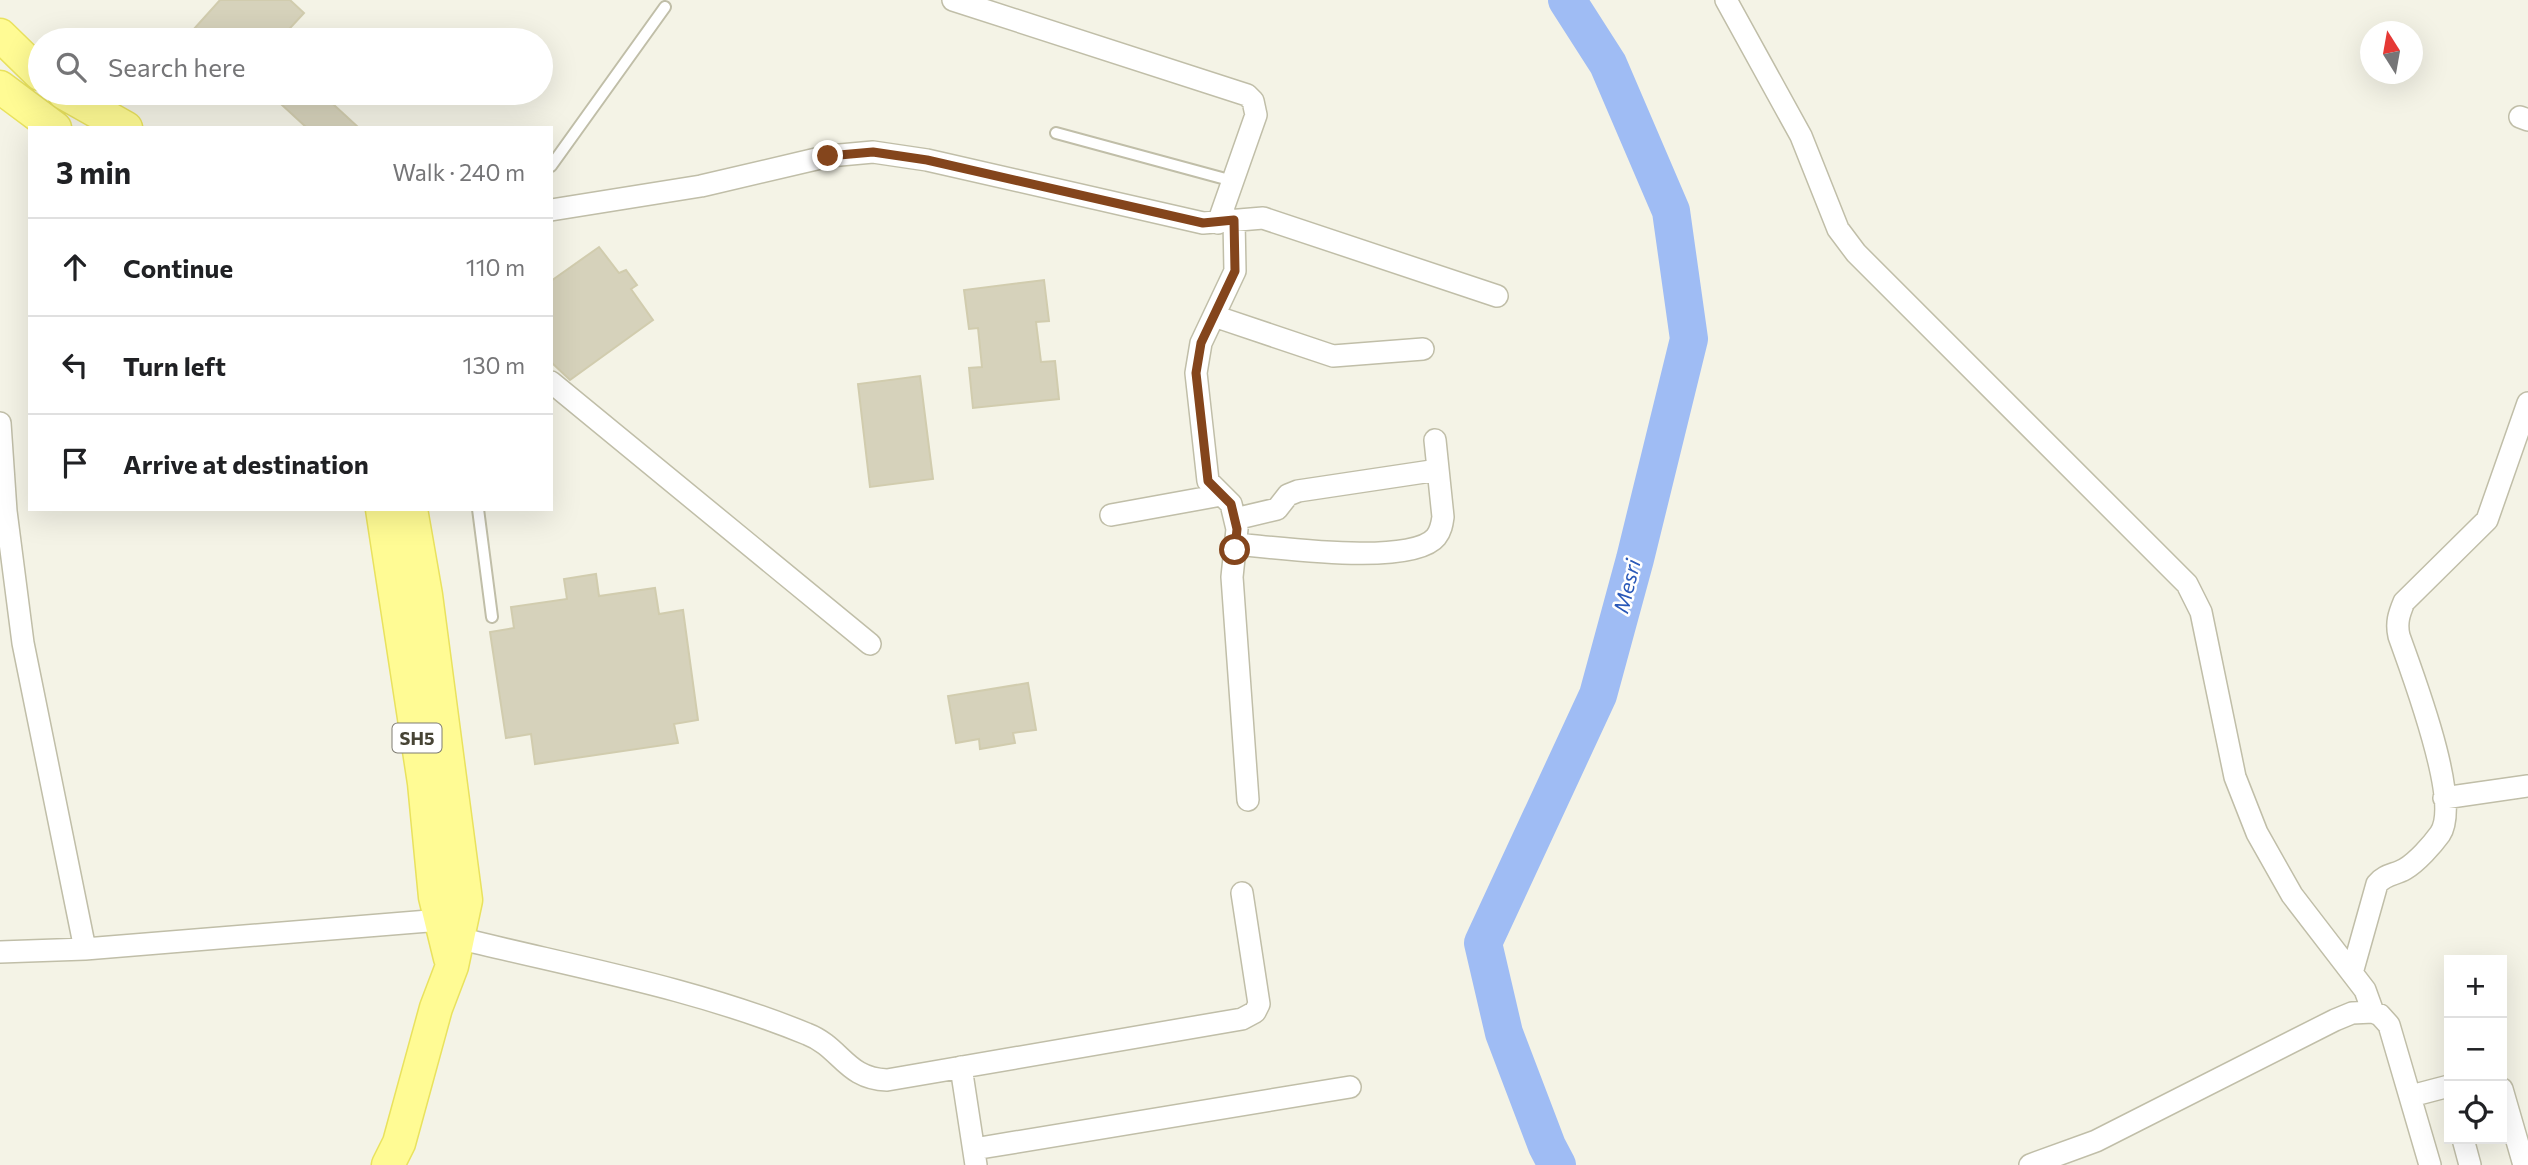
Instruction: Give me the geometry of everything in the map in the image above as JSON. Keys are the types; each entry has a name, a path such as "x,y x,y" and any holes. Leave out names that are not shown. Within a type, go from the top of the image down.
{"main road":[{"path":"0,35 28,62"},
{"path":"0,85 52,126"},
{"path":"84,105 122,126"},
{"name":"SH5","path":"382,511 422,769 435,897 453,936"},
{"name":"SH5","path":"411,511 462,856 466,901 453,936"},
{"path":"388,1165 399,1143 453,936"}],"street":[{"path":"953,0 1247,95 1253,101 1256,115 1233,181 1226,221 1235,271 1201,343 1196,373 1208,481 1231,504 1235,519 1236,544 1232,577 1248,800"},
{"path":"1726,0 1801,136 1838,229 1856,253 2093,487 2187,584 2196,597 2235,778 2257,833 2292,895 2365,990 2373,1013"},
{"path":"0,85 28,68"},
{"path":"553,210 701,186 828,156 873,152 927,160 1181,219 1226,221 1263,218 1497,296"},
{"path":"1214,316 1314,352 1333,356 1423,349"},
{"path":"553,384 870,644"},
{"path":"2352,972 2368,909 2380,880 2408,867 2441,833 2444,824 2444,798 2438,755 2397,624 2404,602 2487,520 2528,404"},
{"path":"0,423 5,549 85,949"},
{"path":"1236,544 1359,555 1429,542 1441,528 1443,517 1435,440"},
{"path":"1235,519 1276,509 1288,495 1298,491 1438,470"},
{"path":"1111,515 1222,495"},
{"path":"2444,798 2528,786"},
{"path":"0,952 453,936 713,1000 777,1021 812,1035 855,1072 869,1079 887,1080 1242,1019 1255,1012 1259,1004 1242,893"},
{"path":"2030,1165 2096,1141 2299,1036 2352,1013 2380,1015 2389,1025 2430,1165"},
{"path":"961,1067 975,1157 1350,1087"},
{"path":"2411,1096 2444,1087"},
{"path":"2507,1106 2525,1165"},
{"path":"2464,1144 2470,1165"}],"lane":[{"path":"553,163 666,7"},
{"path":"1056,133 1233,181"},
{"path":"478,511 492,617"}],"building":[{"path":"220,0 290,0 304,13 290,28 195,28"},
{"path":"282,105 334,105 357,126 305,126"},
{"path":"599,247 619,273 626,270 637,285 631,289 653,320 570,380 553,364 553,280"},
{"path":"1044,280 1049,321 1036,322 1041,362 1055,361 1059,399 973,408 969,368 982,367 978,328 969,329 964,290"},
{"path":"920,376 933,479 870,487 858,384"},
{"path":"596,574 599,596 655,588 659,614 683,610 698,720 674,724 678,743 535,764 531,734 506,738 490,632 514,628 511,607 567,599 564,579"},
{"path":"1028,683 1036,730 1013,733 1015,743 980,749 979,739 956,743 948,696"}],"waterway":[{"name":"Mesri","path":"1557,1165 1547,1146 1504,1033 1483,943 1598,695 1635,559 1689,339 1671,211 1608,64 1567,0"}],"route":[{"path":"828,156 873,152 927,160 1203,223 1234,220 1235,271 1201,343 1196,373 1208,481 1212,488 1231,504 1237,529 1235,550"}]}
